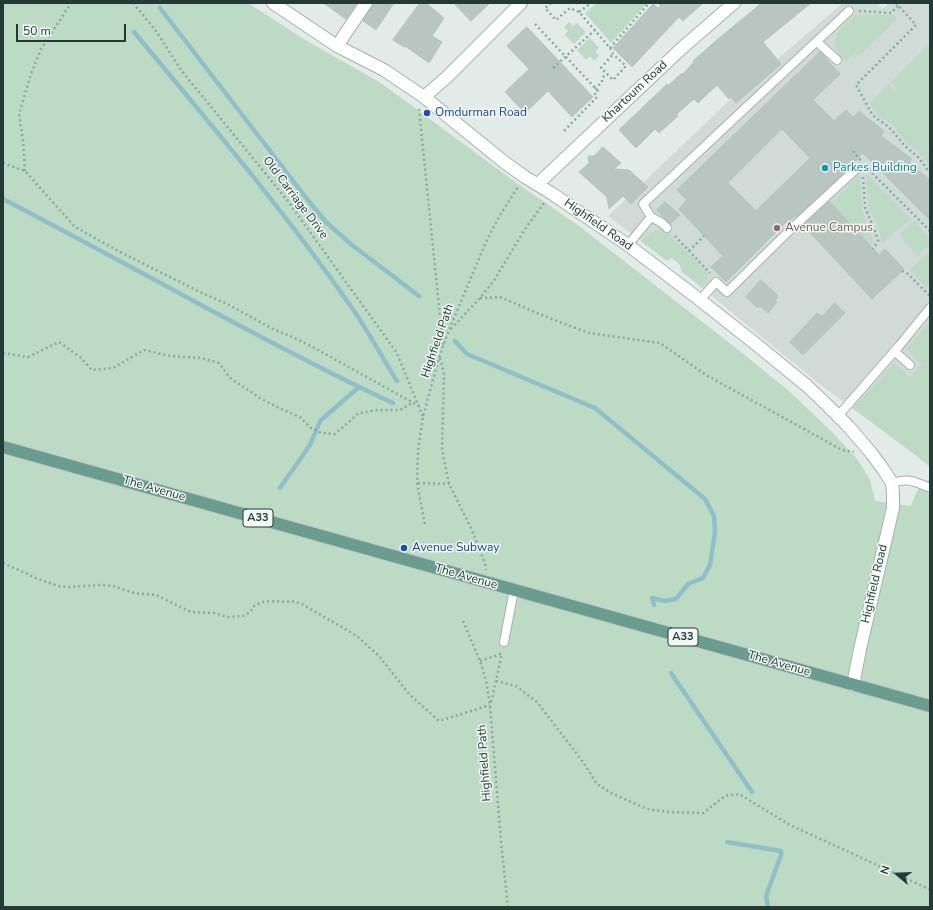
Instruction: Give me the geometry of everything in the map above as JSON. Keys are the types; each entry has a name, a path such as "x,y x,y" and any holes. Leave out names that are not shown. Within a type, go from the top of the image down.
{"main road":[{"name":"The Avenue","path":"3,447 930,706"}],"street":[{"name":"Highfield Road","path":"273,3 337,46 384,70 424,98 504,162 628,245 700,300 806,385 850,427 872,454 892,483 893,494 893,508 853,685"},
{"path":"337,46 366,3"},
{"path":"424,98 521,3"},
{"name":"Khartoum Road","path":"538,185 677,53 734,3"}],"lane":[{"path":"667,228 662,223 651,217 643,204 849,11"},
{"path":"817,42 837,60"},
{"path":"700,300 716,282 727,292 790,230 855,170"},
{"path":"628,245 651,217"},
{"path":"838,416 930,308"},
{"path":"894,351 910,365"},
{"path":"892,483 910,480 928,487"},
{"path":"504,642 514,590"}],"path":[{"path":"25,171 23,140 18,114 41,49 71,3"},
{"name":"Old Carriage Drive","path":"133,3 156,31 181,70 287,200 397,352 423,417"},
{"path":"551,3 545,8 556,20 570,8 579,12 610,48 613,54 626,66 613,80 601,68 613,54"},
{"path":"579,12 591,3"},
{"path":"610,48 649,3"},
{"path":"896,3 916,25 856,85 872,114 889,127 904,145 919,158 930,172"},
{"path":"849,11 891,12 898,6"},
{"path":"535,24 596,89"},
{"path":"552,68 595,30"},
{"path":"563,132 597,97 595,94 598,91 596,89 602,82 602,78 607,74"},
{"path":"424,98 418,110 443,347"},
{"path":"853,151 862,163 930,231"},
{"path":"3,163 25,171 75,227 136,260 227,304 275,330 309,345 420,407"},
{"path":"862,163 865,207 878,241 873,249"},
{"name":"Highfield Path","path":"425,524 417,483 418,450 423,417 439,358 449,330 486,242 508,202 525,177"},
{"path":"449,330 480,298 495,279 525,229 551,193"},
{"path":"667,228 711,274 716,282"},
{"path":"689,251 704,236"},
{"path":"902,271 908,274 930,296"},
{"path":"480,298 500,297 589,333 660,343 706,376 842,450 872,454"},
{"path":"3,353 28,357 59,342 80,357 92,370 113,368 144,350 170,356 201,358 219,363 230,378 260,398 279,408 300,416 311,428 321,433 335,434 359,413 378,410 400,410 413,403"},
{"path":"439,358 444,373 442,449 449,484 471,528 485,562 489,583"},
{"path":"417,483 449,484"},
{"path":"3,563 38,579 58,586 113,586 134,593 156,596 192,612 214,613 228,617 243,616 250,612 254,606 262,602 296,602 302,604 357,636 380,657 409,694 439,721 490,705 504,642"},
{"name":"Highfield Path","path":"463,621 486,680 490,705 500,842 508,907"},
{"path":"480,662 502,654"},
{"path":"496,681 516,686 537,702 583,762 597,784 611,793 647,809 669,812 703,813 725,796 740,794 790,825 929,888 930,890"}],"shaded area":[{"name":"Avenue Campus","path":"843,3 876,3 882,9 890,3 930,3 930,444 918,457 822,386 681,271 680,264 671,258 667,261 608,216 732,98"}],"green space":[{"path":"3,3 248,3 302,38 381,83 511,179 579,226 741,352 789,391 832,432 858,460 870,480 875,501 911,506 917,491 930,478 930,907 3,907"},
{"path":"597,3 647,3 611,43 585,13"},
{"path":"855,15 893,15 897,19 859,56 855,53 846,61 834,46 837,33"},
{"path":"569,22 573,26 577,23 586,32 574,44 565,35 568,31 564,27"},
{"path":"590,38 599,48 595,51 599,56 594,61 590,56 586,60 577,50"},
{"path":"930,44 930,148 927,151 930,155 930,168 922,156 906,143 890,123 879,117 870,103 889,85 895,92 897,89 891,82"},
{"path":"860,173 862,209 873,240 870,246 831,203"},
{"path":"866,173 911,219 881,244 880,233 868,206"},
{"path":"914,221 930,239 930,244 918,256 899,235"},
{"path":"659,230 665,230 709,274 704,284 700,286 681,271 680,265 675,260 671,258 667,261 641,241 649,234"},
{"path":"930,251 930,283 926,287 910,270"},
{"path":"930,321 930,467 853,408 894,363 910,377 922,364 906,349"}],"building":[{"path":"324,3 357,3 346,19"},
{"path":"373,3 394,3 376,30 363,21"},
{"path":"420,3 426,3 444,18 432,36 442,42 429,63 405,46 404,47 393,40"},
{"path":"454,3 490,3 471,21"},
{"path":"663,3 703,3 683,21 679,17 632,67 613,48 653,4 658,8"},
{"path":"762,3 811,3 763,42 781,64 736,103 731,97 729,99 717,85 698,103 694,99 659,133 655,129 636,148 619,130 667,84 668,86 682,73 683,74 694,60"},
{"path":"527,27 593,97 572,117 548,91 525,113 505,92 529,69 507,46"},
{"name":"Parkes Building","path":"820,52 840,74 813,100 834,121 846,110 853,117 859,111 884,131 881,136 912,159 909,163 930,180 930,220 863,153 847,170 796,217 795,216 788,223 786,222 726,282 711,267 723,256 679,209 687,200 677,190","holes":["782,129 810,158 756,211 728,183"]},
{"path":"603,147 621,163 614,169 629,170 648,187 631,204 623,196 609,209 607,197 579,172 589,163 588,156 594,156"},
{"path":"829,201 879,255 885,249 904,269 872,299 803,225"},
{"path":"665,202 680,215 670,224 657,210"},
{"path":"761,280 778,296 775,300 777,302 768,313 760,306 758,308 746,297"},
{"path":"835,303 845,313 803,355 790,342 817,313 822,316"}],"waterway":[{"path":"160,8 326,222 352,245 419,296"},
{"path":"134,32 246,168 300,237 358,317 397,381"},
{"path":"3,199 280,347 393,403"},
{"path":"455,341 467,354 595,408 705,499 714,516 715,532 710,565 703,578 688,584 676,599 665,601 652,598 654,605"},
{"path":"280,488 310,445 320,421 359,387"},
{"path":"671,673 752,792"},
{"path":"727,842 781,851 781,855 766,896 768,907"}],"place":[{"name":"Omdurman Road","path":"427,113"},
{"name":"Parkes Building","path":"825,168"},
{"name":"Avenue Campus","path":"777,228"},
{"name":"Avenue Subway","path":"404,548"}]}
